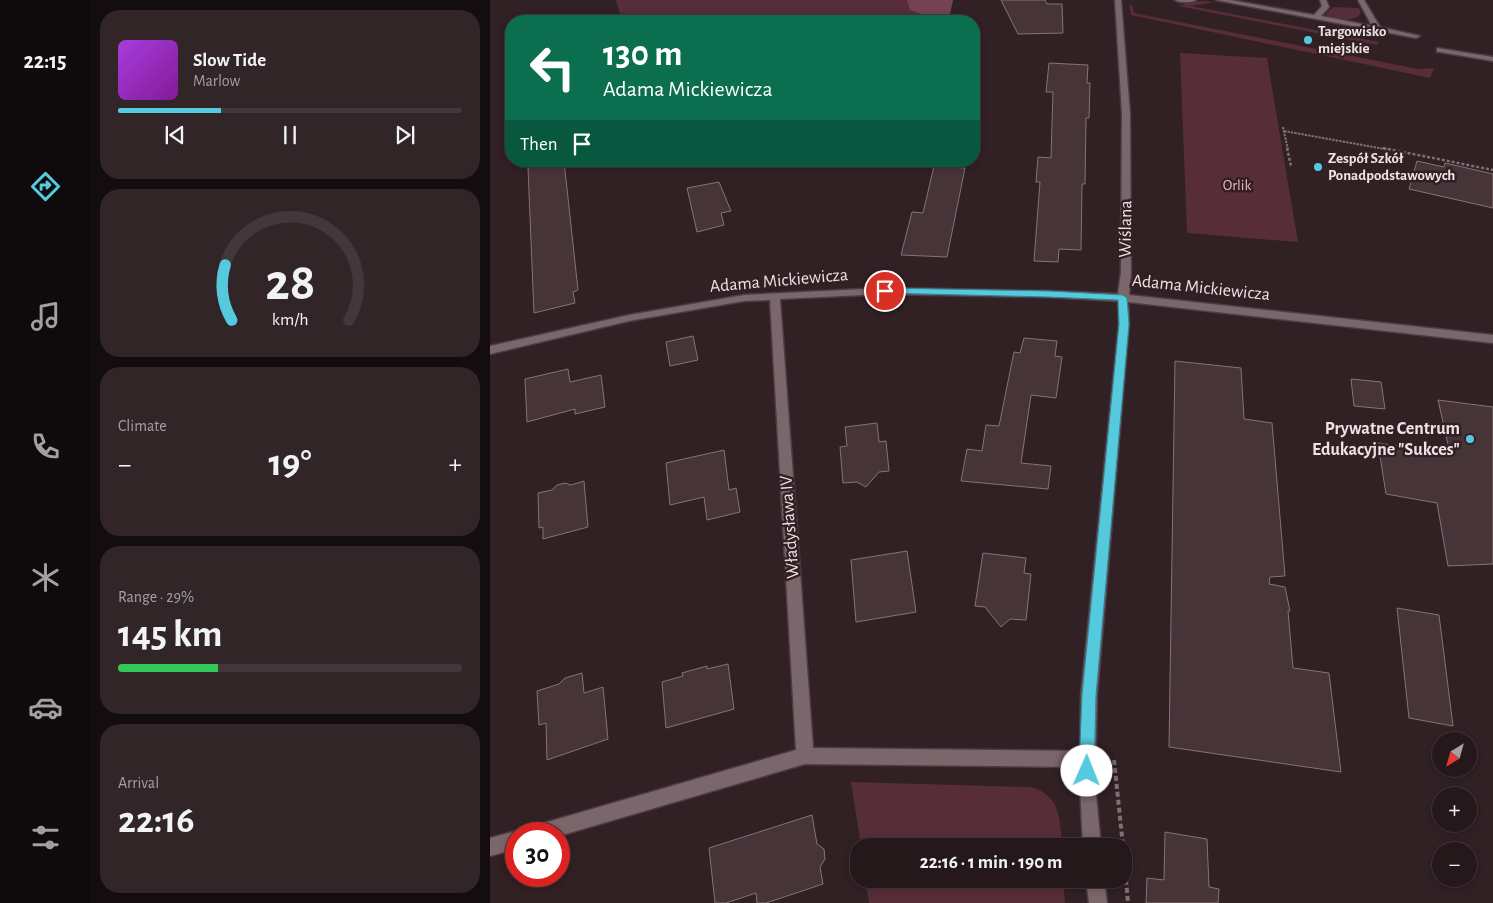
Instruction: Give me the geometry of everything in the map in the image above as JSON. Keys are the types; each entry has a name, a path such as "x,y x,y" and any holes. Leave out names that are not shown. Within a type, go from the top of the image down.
{"street":[{"name":"Wiślana","path":"1091,838 1087,784 1089,695 1124,328 1123,298 1126,272 1126,144 1118,0"},
{"path":"1178,0 1193,0"},
{"path":"1219,0 1243,2 1416,36"},
{"path":"1317,17 1319,12 1326,7 1322,0"},
{"path":"1362,0 1377,28"},
{"path":"1284,3 1288,12"},
{"path":"1440,50 1493,59"},
{"name":"Adama Mickiewicza","path":"490,350 629,318 744,298 885,291 1049,294 1123,298 1493,339"},
{"name":"Władysława IV","path":"775,297 805,756"},
{"path":"570,824 805,756 1087,759"},
{"path":"490,847 505,843"},
{"path":"1097,888 1098,903"}],"path":[{"path":"1283,127 1291,166"},
{"path":"1284,131 1449,160 1493,170"},
{"path":"1127,888 1128,903"}],"green space":[{"path":"616,0 953,0 949,15 620,15"},
{"path":"1184,2 1215,2 1191,6 1379,42 1377,45 1178,6 1184,5"},
{"path":"1129,5 1132,5 1134,13 1418,69 1434,68 1430,78 1131,15"},
{"path":"1334,7 1359,8 1361,13 1350,19 1326,16 1327,12"},
{"name":"Orlik","path":"1180,53 1267,58 1298,242 1187,233"},
{"path":"851,782 1031,787 1041,791 1053,802 1059,818 1062,838 860,838"},
{"path":"866,888 1064,888 1065,903 869,903"}],"shaded area":[{"path":"907,0 953,0 950,14 925,15 910,10"}],"building":[{"path":"1001,0 1045,0 1047,4 1062,4 1063,33 1018,34"},
{"path":"1049,63 1088,65 1087,83 1090,83 1089,118 1086,118 1085,184 1082,184 1081,250 1059,249 1058,262 1034,261 1040,182 1036,182 1038,157 1051,158 1053,92 1046,92"},
{"path":"1417,161 1444,167 1445,163 1493,174 1493,208 1409,189"},
{"path":"565,167 578,290 573,292 575,303 534,313 528,168"},
{"path":"934,167 965,168 947,257 901,255 912,212 923,213"},
{"path":"719,182 731,211 721,213 724,225 697,232 687,188"},
{"path":"693,336 698,360 670,366 666,342"},
{"path":"1024,338 1057,341 1055,356 1062,357 1056,398 1031,395 1021,463 1051,466 1048,489 961,481 967,449 982,451 986,425 999,426 1014,352 1020,353"},
{"path":"1175,361 1241,368 1244,419 1272,423 1285,576 1270,577 1269,584 1285,587 1290,611 1288,611 1293,668 1329,673 1341,772 1169,747"},
{"path":"568,369 570,382 601,375 605,407 575,414 575,409 527,422 525,379"},
{"path":"1351,379 1381,382 1385,409 1354,406"},
{"path":"1438,400 1493,407 1493,564 1448,566 1437,503 1386,494 1378,443 1450,453"},
{"path":"877,423 879,442 886,441 889,471 879,472 866,487 857,482 843,483 840,447 847,446 845,427"},
{"path":"724,450 729,490 736,488 740,512 707,520 704,497 670,505 666,463"},
{"path":"584,481 588,527 543,539 543,527 539,528 538,493 552,490 557,485 565,483 571,485"},
{"path":"907,551 916,612 856,622 851,560"},
{"path":"983,553 1026,558 1024,573 1031,574 1026,620 1010,619 1001,627 985,607 975,606"},
{"path":"1397,608 1439,615 1453,726 1409,718"},
{"path":"728,664 734,709 666,728 662,682 683,676 682,673 707,666 707,669"},
{"path":"582,673 584,693 603,687 608,739 547,760 546,723 539,725 537,691 559,684 565,678"},
{"path":"812,815 817,844 824,849 825,859 820,867 823,884 766,903 757,903 756,893 726,903 715,903 709,848"},
{"path":"1165,832 1207,839 1209,887 1219,889 1218,903 1146,903 1147,878 1164,880"}],"place":[{"name":"Targowisko miejskie","path":"1308,40"},
{"name":"Zespół Szkół Ponadpodstawowych","path":"1318,167"},
{"name":"Prywatne Centrum Edukacyjne \"Sukces\"","path":"1470,439"}],"route":[{"path":"885,291 1049,294 1123,298 1124,324 1089,695 1087,771"}]}
